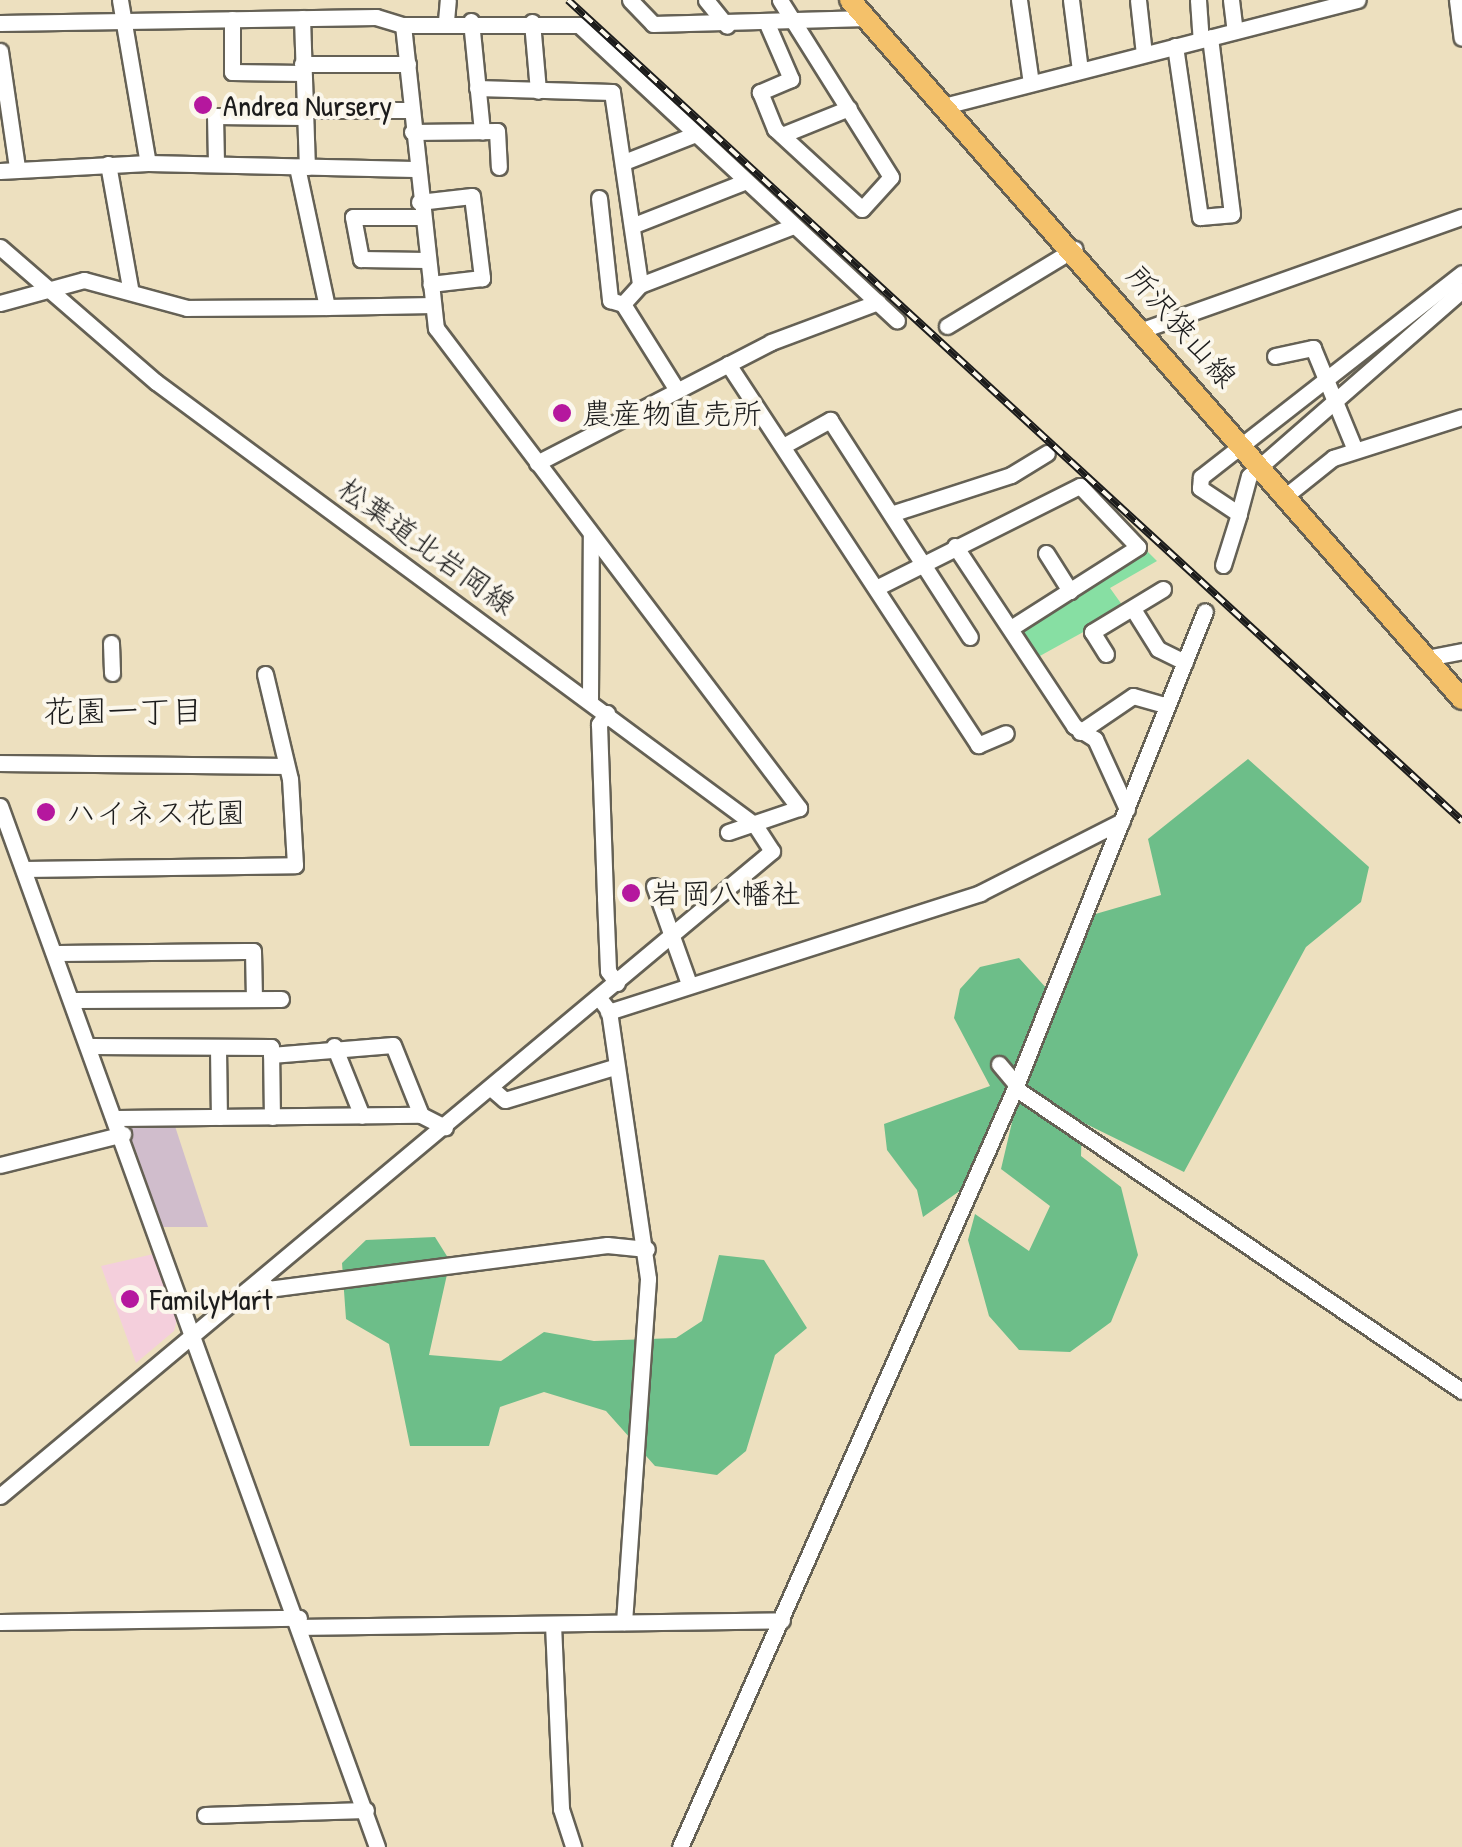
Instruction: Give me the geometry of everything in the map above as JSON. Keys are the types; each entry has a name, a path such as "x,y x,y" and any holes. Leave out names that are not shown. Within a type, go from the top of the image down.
{"main road":[{"name":"所沢狭山線","path":"850,0 948,105 1264,464 1462,699"}],"street":[{"path":"120,0 148,163"},
{"path":"266,0 270,18"},
{"path":"300,0 302,167 327,307"},
{"path":"371,0 376,17"},
{"path":"446,20 448,0"},
{"path":"630,0 653,24 768,26 867,18"},
{"path":"706,0 727,26"},
{"path":"768,26 791,79 760,92 782,136 862,209 891,177 780,0"},
{"path":"1019,0 1031,83"},
{"path":"1071,0 1080,70"},
{"path":"1138,0 1144,54"},
{"path":"1175,46 1200,217 1232,214 1198,0"},
{"path":"1232,0 1236,31"},
{"path":"948,105 1358,0"},
{"path":"1457,0 1462,38"},
{"path":"0,22 376,17 404,25 446,20 579,25 898,320"},
{"path":"232,19 232,72 408,64"},
{"path":"472,21 482,131"},
{"path":"532,22 538,91"},
{"path":"404,25 414,170 432,305 440,336 799,808 728,832"},
{"path":"0,51 18,168"},
{"path":"477,88 612,92 640,285"},
{"path":"782,136 849,108"},
{"path":"216,163 215,116 410,110"},
{"path":"412,132 497,131 500,167"},
{"path":"624,162 696,134"},
{"path":"0,171 148,163 414,170"},
{"path":"108,164 130,288"},
{"path":"634,225 746,181"},
{"path":"426,260 361,259 352,217 420,210 472,196 482,278 430,284"},
{"path":"599,198 610,300 623,304 677,390"},
{"path":"1145,329 1462,217"},
{"path":"623,304 640,285 794,226"},
{"name":"松葉道北岩岡線","path":"0,248 156,382 755,824 772,851 672,937"},
{"path":"947,326 1074,249"},
{"path":"1239,513 1198,483 1324,376 1462,273"},
{"path":"0,302 84,280 130,288 187,308 432,305"},
{"path":"1223,565 1248,476 1336,405 1462,290"},
{"path":"537,463 728,364 878,302"},
{"path":"1275,356 1310,346 1353,445"},
{"path":"728,364 978,746 1006,733"},
{"path":"1288,494 1334,458 1462,417"},
{"path":"783,446 830,420 970,637"},
{"path":"891,514 1011,476 1047,452"},
{"path":"876,588 1080,486 1139,545 1011,628"},
{"path":"590,700 591,534"},
{"path":"955,546 1080,732 1095,740 1124,815"},
{"path":"1046,553 1070,591"},
{"path":"1106,654 1092,632 1163,590"},
{"path":"1133,609 1158,649 1185,662"},
{"path":"680,1847 1016,1086 1205,611"},
{"path":"111,643 112,674"},
{"path":"1427,658 1462,651"},
{"path":"24,868 295,866 290,780 281,766 265,674"},
{"path":"1080,732 1133,696 1168,706"},
{"path":"608,712 598,724 608,970 618,983"},
{"path":"0,763 281,766"},
{"path":"1,810 58,953 301,1623 376,1847"},
{"path":"604,1005 689,984 980,893 1124,815"},
{"path":"654,886 689,984"},
{"path":"0,1496 491,1088 604,1005 618,983 672,937"},
{"path":"58,953 254,951 254,999"},
{"path":"74,1000 281,999"},
{"path":"604,1005 647,1250 624,1622"},
{"path":"90,1046 271,1047 272,1117"},
{"path":"271,1055 334,1046 397,1047 421,1115"},
{"path":"334,1046 362,1116"},
{"path":"218,1048 218,1116"},
{"path":"999,1064 1016,1086 1462,1391"},
{"path":"491,1088 504,1100 614,1067"},
{"path":"117,1118 421,1115 445,1127"},
{"path":"0,1165 123,1134"},
{"path":"261,1280 268,1289 608,1246 647,1250"},
{"path":"0,1622 552,1624 782,1620"},
{"path":"552,1624 561,1809 573,1847"},
{"path":"204,1814 366,1810"}],"shaded area":[{"path":"173,1120 208,1227 163,1227 126,1124"},
{"path":"158,1253 179,1312 174,1331 136,1363 101,1266"}],"green space":[{"path":"1146,550 1157,561 1110,588 1125,609 1038,657 1018,627"},
{"path":"1248,759 1369,867 1361,902 1306,947 1184,1172 1082,1122 1081,1156 1121,1187 1138,1255 1111,1322 1070,1352 1019,1350 989,1316 968,1240 975,1214 1029,1251 1050,1206 1001,1169 1017,1101 1004,1092 961,1190 923,1217 917,1190 887,1150 884,1124 990,1086 954,1018 960,989 980,967 1019,958 1058,1001 1092,915 1161,895 1148,839"},
{"path":"435,1237 450,1261 429,1355 501,1361 544,1332 594,1341 676,1338 702,1321 719,1255 764,1260 807,1328 775,1355 746,1451 717,1475 655,1466 606,1411 544,1392 500,1407 489,1446 410,1446 389,1344 346,1319 342,1263 366,1240"}],"railway":[{"path":"568,0 1462,821"}],"place":[{"name":"Andrea Nursery","path":"203,105"},
{"name":"農産物直売所","path":"562,413"},
{"name":"ハイネス花園","path":"46,812"},
{"name":"岩岡八幡社","path":"631,893"},
{"name":"FamilyMart","path":"130,1299"}],"district":[{"name":"花園一丁目","path":"123,711"}]}
